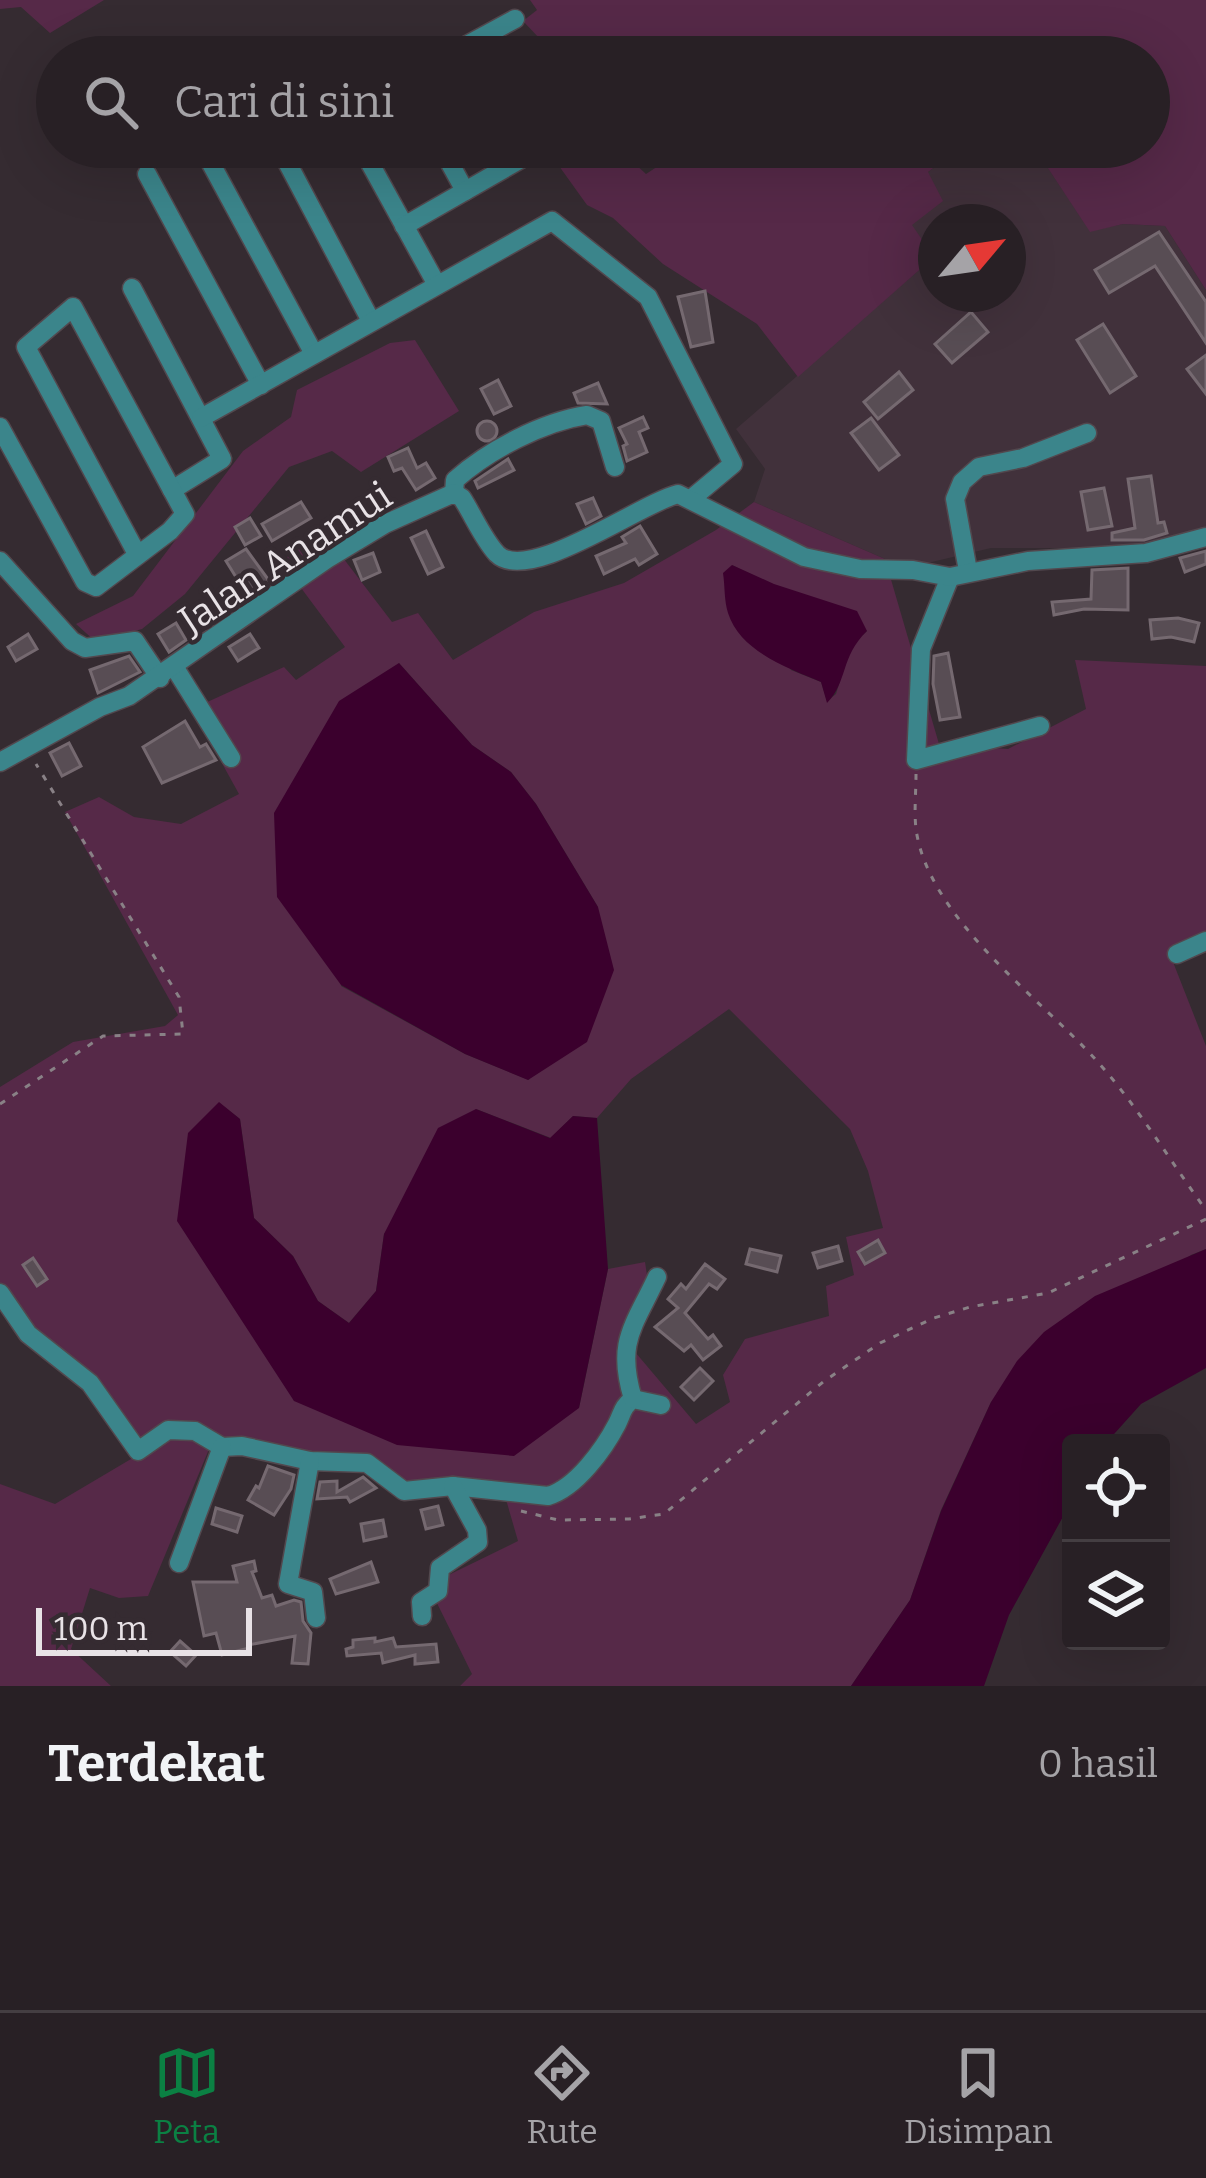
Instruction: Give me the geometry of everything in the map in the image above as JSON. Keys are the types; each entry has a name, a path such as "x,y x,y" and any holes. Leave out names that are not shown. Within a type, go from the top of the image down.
{"street":[{"path":"484,36 514,20"},
{"path":"213,168 314,354"},
{"path":"290,168 371,321"},
{"path":"372,168 437,285"},
{"path":"452,168 465,191"},
{"path":"404,226 505,168"},
{"path":"147,174 261,385"},
{"path":"201,418 553,221 648,297 733,464 691,499 803,556 860,569 959,574 1028,561 1146,553 1206,537"},
{"path":"132,288 222,459 172,490"},
{"path":"0,427 85,582 95,587 170,531 185,514 73,307 26,347 136,554"},
{"path":"454,493 455,480 471,466 536,431 587,415 601,421 615,467"},
{"path":"1040,726 916,760 921,649 959,574 955,500 962,482 979,467 1022,458 1087,433"},
{"name":"Jalan Anamui","path":"0,762 167,673 328,559 385,524 454,493 462,497 497,554 524,562 597,534 656,499 678,494 691,499"},
{"path":"0,561 72,641 85,648 135,641 167,673 231,758"},
{"path":"1178,954 1206,941"},
{"path":"633,1399 623,1367 624,1346 657,1277"},
{"path":"0,1293 28,1334 90,1383 134,1449 144,1449 168,1430 194,1431 222,1447 242,1446 310,1461 367,1463 404,1491 453,1486 548,1496 560,1493 588,1465 633,1399"},
{"path":"633,1399 661,1406"},
{"path":"179,1563 222,1447"},
{"path":"310,1461 288,1584 313,1592 316,1618"},
{"path":"422,1616 421,1602 438,1591 440,1568 478,1542 477,1530 453,1486"}],"path":[{"path":"0,1104 103,1036 183,1034 179,997 26,747"},
{"path":"916,760 916,833 951,905 1024,993 1100,1064 1206,1210"},
{"path":"517,1509 558,1520 629,1520 664,1514 823,1382 880,1343 970,1307 1048,1293 1206,1219"}],"shaded area":[{"path":"0,0 104,0 50,33 21,7 0,9"},
{"path":"530,0 1206,0 1206,290 1165,226 1123,224 1090,232 1048,168 1170,168 1170,36 537,36 523,21 537,10"},
{"path":"560,168 640,168 646,174 655,168 933,168 928,172 943,201 918,204 918,220 912,225 918,234 918,271 798,377 757,324 663,264 613,218 587,205"},
{"path":"933,168 1048,168 1090,231 1123,224 1165,226 1206,290 1206,535 1118,548 991,548 919,565 885,559 754,502 765,469 736,429 918,271 918,312 1026,312 1026,204 918,204 918,235 911,225 928,172"},
{"path":"415,340 459,411 361,472 332,451 289,467 185,594 142,629 96,642 76,624 133,596 243,451 291,417 297,390 390,343"},
{"path":"754,502 885,559 939,744 1008,749 1086,709 1075,660 1206,666 1206,946 1173,962 1206,1046 1206,1249 1191,1255 991,1402 941,1510 910,1600 851,1686 460,1686 472,1674 428,1585 518,1541 505,1496 451,1484 401,1496 372,1464 212,1442 148,1596 119,1598 90,1588 71,1649 111,1686 0,1686 0,1484 55,1504 131,1459 88,1390 0,1306 0,1087 73,1042 165,1026 178,1015 65,812 99,797 134,817 181,824 239,794 192,709 284,667 296,680 345,647 281,561 324,533 392,622 418,613 453,660 534,612 624,583 716,530","holes":["732,565 867,631 850,647 836,694 827,701 821,682 791,670","399,663 472,745 511,772 536,804 598,907 529,1080 465,1054 341,986","729,1009 850,1129 868,1171 883,1228 846,1237 854,1275 826,1286 829,1316 745,1339 723,1375 730,1402 696,1424 630,1346 651,1302 645,1262 608,1269 579,1408 294,1401 219,1103 240,1119 254,1218 293,1256 318,1301 349,1323 376,1291 384,1234 476,1109 551,1138 573,1116 597,1118 631,1079"]},
{"path":"732,565 857,611 867,631 852,650 827,703 821,682 766,656 734,626 723,573"},
{"path":"399,663 472,745 511,772 536,804 598,907 614,970 587,1042 528,1080 465,1054 341,985 277,897 274,813 339,701"},
{"path":"219,1102 240,1119 254,1218 293,1256 318,1301 349,1323 376,1291 384,1234 438,1128 476,1109 550,1138 573,1116 597,1118 608,1269 579,1408 514,1456 397,1445 294,1401 177,1221 188,1133"},
{"path":"1206,1249 1206,1368 1141,1404 1114,1434 1062,1434 1062,1518 1009,1615 984,1686 851,1686 910,1600 941,1511 991,1402 1017,1361 1044,1332 1095,1296"}],"building":[{"path":"1159,232 1206,302 1206,343 1155,266 1109,293 1095,270"},
{"path":"705,291 713,342 691,347 678,297"},
{"path":"971,312 988,332 952,363 935,344"},
{"path":"1103,324 1136,376 1110,393 1077,340"},
{"path":"1206,355 1206,394 1187,369"},
{"path":"899,372 913,390 878,419 864,402"},
{"path":"498,380 511,406 494,414 481,389"},
{"path":"598,383 607,404 578,403 574,393"},
{"path":"643,417 648,428 639,432 647,452 627,461 623,446 627,444 619,428"},
{"path":"871,418 899,455 879,470 851,433"},
{"path":"487,421 497,431 487,441 477,431"},
{"path":"408,448 417,468 426,463 435,478 416,490 402,468 394,471 388,457"},
{"path":"508,459 514,470 478,488 475,481"},
{"path":"1151,476 1158,523 1164,522 1167,533 1144,540 1112,540 1112,533 1135,528 1128,479"},
{"path":"1104,488 1112,526 1088,530 1081,492"},
{"path":"593,498 601,516 586,524 577,504"},
{"path":"301,502 311,518 272,541 262,524"},
{"path":"250,518 261,536 245,545 235,527"},
{"path":"640,526 657,554 639,565 635,559 604,574 596,556 626,543 622,537"},
{"path":"426,531 443,567 428,574 411,538"},
{"path":"246,549 270,582 231,609 222,593 239,582 226,561"},
{"path":"1206,551 1206,564 1185,572 1180,558"},
{"path":"373,553 380,572 362,580 354,560"},
{"path":"1128,568 1128,610 1084,609 1054,615 1052,602 1091,599 1092,570"},
{"path":"1178,618 1199,623 1194,642 1152,639 1150,620"},
{"path":"176,623 186,640 169,652 158,634"},
{"path":"28,634 37,649 16,661 8,647"},
{"path":"250,634 259,648 238,661 229,647"},
{"path":"948,653 960,717 940,720 933,684 934,656"},
{"path":"129,656 140,672 98,693 90,670"},
{"path":"185,721 200,747 206,744 216,760 162,783 143,747"},
{"path":"69,743 81,766 62,776 50,753"},
{"path":"878,1240 885,1253 865,1264 858,1252"},
{"path":"838,1246 842,1261 818,1268 813,1253"},
{"path":"750,1249 781,1256 777,1272 746,1264"},
{"path":"33,1258 47,1279 37,1286 23,1265"},
{"path":"705,1264 725,1279 717,1289 709,1284 685,1313 708,1339 713,1335 721,1346 703,1360 691,1345 684,1351 655,1327 678,1308 668,1299 681,1284 686,1289"},
{"path":"700,1368 713,1381 694,1400 681,1387"},
{"path":"268,1466 294,1475 274,1515 248,1500"},
{"path":"363,1477 376,1488 350,1502 347,1497 317,1499 320,1482 337,1481 337,1492"},
{"path":"438,1506 443,1525 426,1529 421,1510"},
{"path":"216,1508 242,1516 237,1532 212,1524"},
{"path":"383,1520 386,1536 364,1541 361,1524"},
{"path":"254,1561 256,1571 252,1572 262,1598 272,1595 276,1606 301,1602 303,1621 311,1633 308,1664 292,1663 295,1636 222,1655 216,1633 204,1636 193,1582 237,1582 233,1566"},
{"path":"371,1562 378,1582 336,1594 330,1579"},
{"path":"375,1638 375,1642 393,1638 396,1647 436,1644 438,1662 415,1664 415,1655 383,1663 381,1653 347,1656 353,1640"},
{"path":"180,1641 196,1655 186,1666 170,1652"}]}
